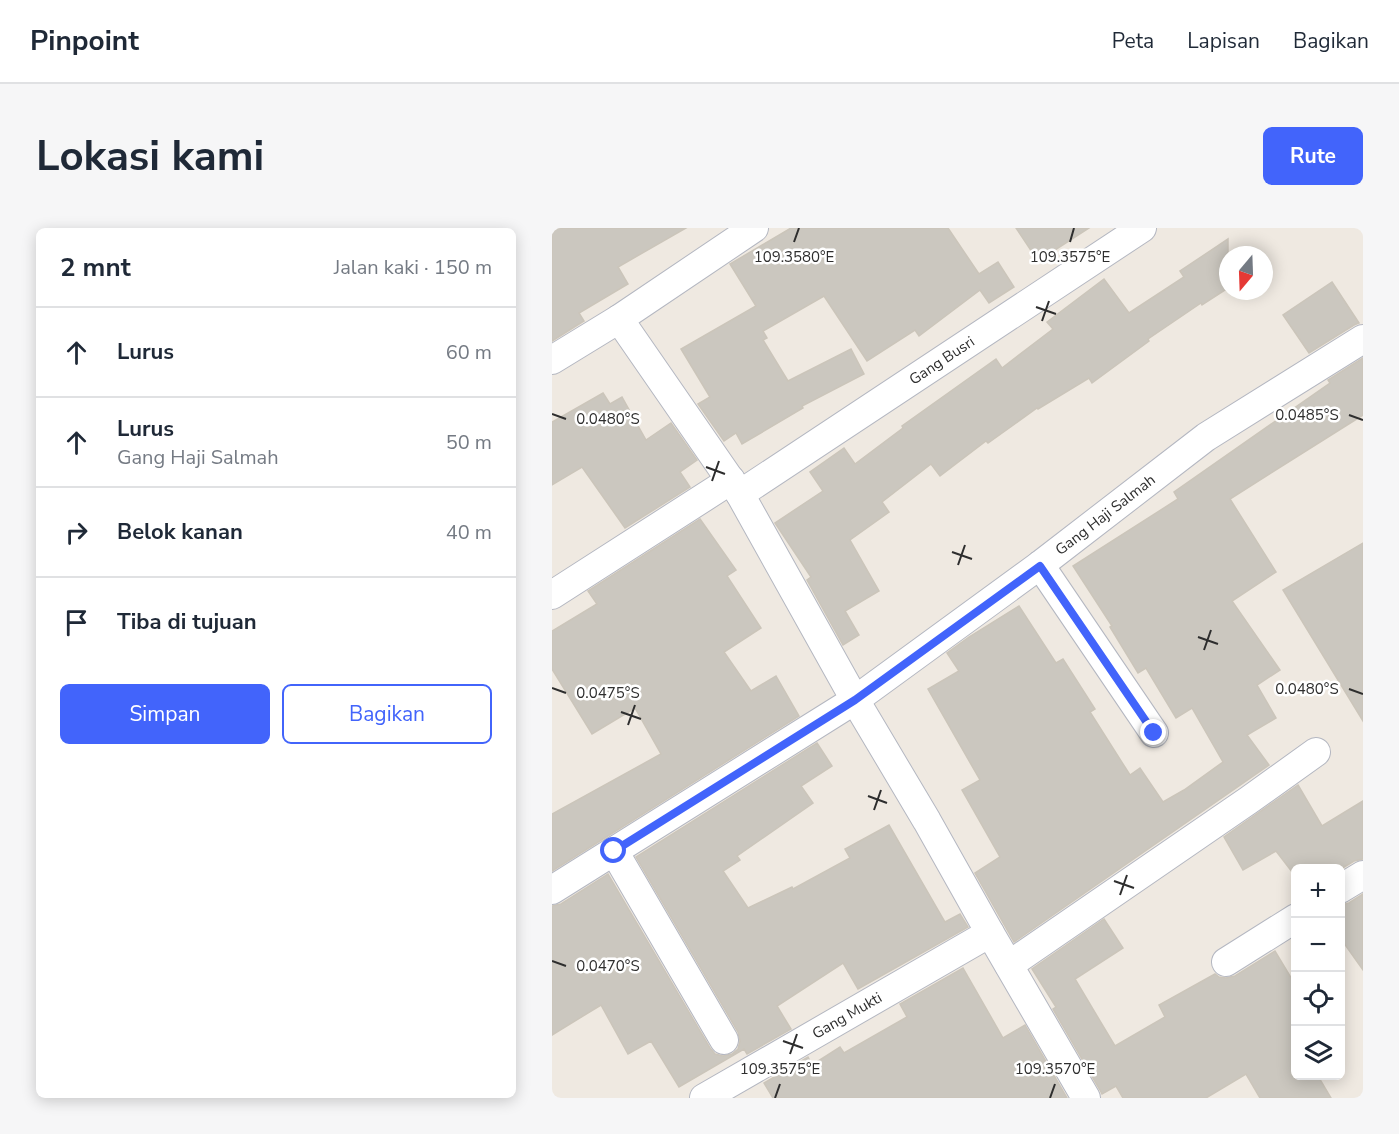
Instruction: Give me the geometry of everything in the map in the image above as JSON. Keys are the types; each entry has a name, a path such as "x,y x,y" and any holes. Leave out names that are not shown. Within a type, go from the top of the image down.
{"street":[{"path":"552,360 619,319 754,228"},
{"name":"Gang Busri","path":"552,595 736,487 1142,228"},
{"path":"619,319 736,487 855,700 1086,1098"},
{"name":"Gang Haji Salmah","path":"552,890 855,700 1040,566 1206,437 1363,339"},
{"path":"1040,566 1154,733"},
{"path":"1009,965 1316,752"},
{"path":"614,851 724,1040"},
{"path":"1345,886 1363,875"},
{"path":"1226,962 1291,921"},
{"name":"Gang Mukti","path":"704,1098 990,933"}],"building":[{"path":"552,228 686,228 618,267 628,284 579,313 584,321 552,341"},
{"path":"791,228 948,228 979,274 998,262 1014,287 989,303 980,290 919,336 915,330 867,361 824,296 763,331 767,338 763,340 788,381 851,349 864,374 802,406 803,408 742,444 736,433 724,441 698,404 710,397 681,349 756,306 730,264"},
{"path":"1016,228 1089,228 1038,261"},
{"path":"1228,239 1228,246 1219,246 1219,294 1202,305 1201,303 1148,339 1149,341 1092,383 1089,378 1037,408 988,443 986,441 940,476 931,464 882,502 889,512 850,540 879,591 845,611 859,635 843,645 807,580 811,577 775,523 823,491 810,472 844,448 855,464 903,428 902,426 996,359 1002,368 1053,329 1047,322 1104,279 1129,313 1184,277 1180,271"},
{"path":"1332,282 1359,323 1309,353 1283,315"},
{"path":"1363,358 1363,415 1230,499 1276,572 1232,601 1280,670 1257,685 1276,718 1247,735 1269,765 1014,942 975,873 1000,857 962,790 980,780 928,689 959,671 947,653 1019,606 1056,663 1063,659 1095,709 1090,712 1130,775 1140,768 1163,802 1184,790 1223,762 1192,708 1176,718 1146,668 1138,673 1110,627 1112,626 1073,566 1178,499 1174,492 1330,383 1328,380"},
{"path":"603,393 610,404 622,397 646,440 671,423 697,460 680,472 690,487 625,528 582,467 552,485 552,422"},
{"path":"700,519 736,570 727,576 761,628 724,652 751,691 776,676 799,716 552,871 552,814 661,754 635,708 592,734 552,669 552,631 597,604 588,591"},
{"path":"1363,543 1363,721 1283,590"},
{"path":"817,743 832,766 801,786 813,803 737,856 740,860 723,871 748,908 792,887 793,889 850,858 845,849 889,825 945,922 960,914 968,927 858,989 843,963 777,1006 791,1029 747,1054 744,1049 679,1087 651,1041 628,1054 601,1005 552,1035 552,906 561,904 608,874 710,1048 715,1054 723,1056 732,1054 738,1049 740,1041 738,1032 636,857"},
{"path":"1298,785 1322,826 1363,801 1363,859 1345,867 1345,864 1291,864 1291,870 1276,851 1243,870 1224,837"},
{"path":"1363,894 1363,970 1345,945 1345,904"},
{"path":"1104,919 1123,948 1075,979 1115,1046 1165,1017 1159,1005 1215,974 1226,978 1235,976 1275,951 1291,978 1291,1080 1320,1080 1331,1098 1260,1098 1246,1074 1206,1098 1123,1098 1116,1086 1102,1094 1053,1009 1056,1007 1032,969"},
{"path":"963,968 1003,1038 1025,1025 1067,1098 773,1098 764,1083 808,1057 812,1065 840,1047 844,1053 907,1017 900,1004"}],"route":[{"path":"614,851 855,700 1040,566 1154,733"}]}
